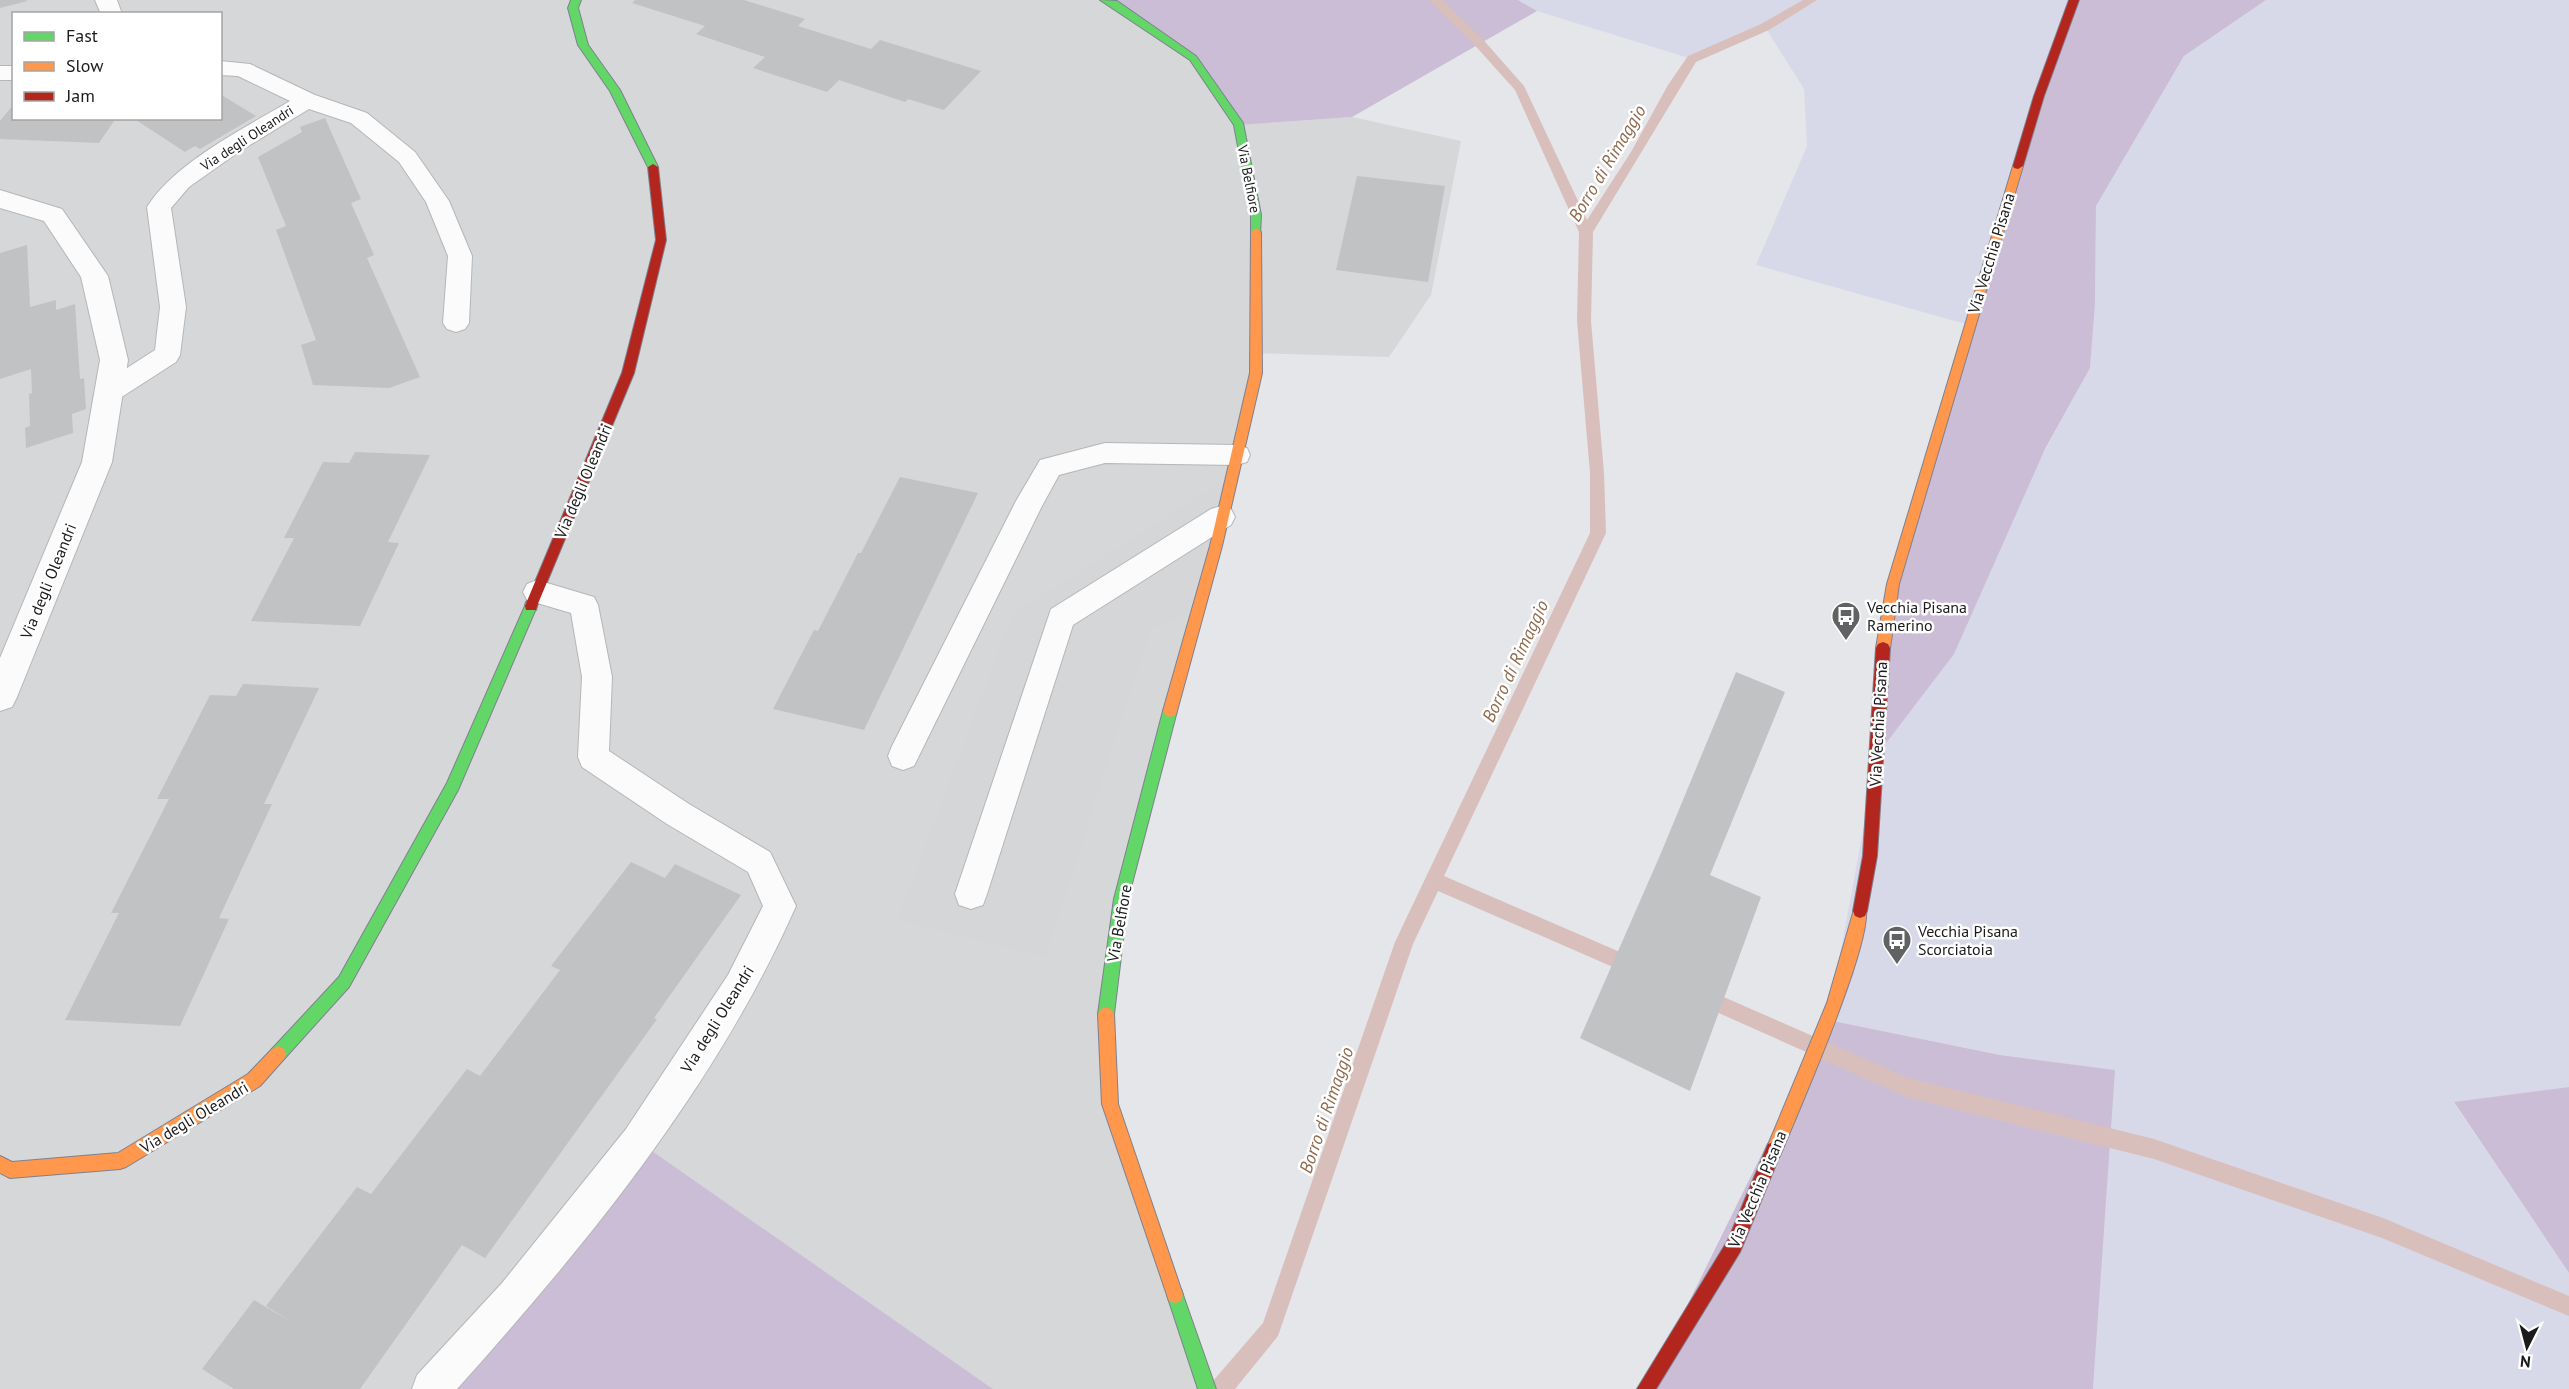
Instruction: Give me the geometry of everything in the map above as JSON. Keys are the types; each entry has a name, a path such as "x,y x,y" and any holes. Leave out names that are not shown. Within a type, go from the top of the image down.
{"street":[{"name":"Via degli Oleandri","path":"0,1164 10,1170 120,1161 254,1080 344,982 453,786 628,373 661,240 653,164 615,90 583,45 573,8 576,0"},
{"name":"Via Belfiore","path":"1105,0 1114,3 1193,58 1239,125 1256,215 1256,373 1216,546 1196,611 1121,899 1106,1010 1110,1104 1207,1389"},
{"name":"Via Vecchia Pisana","path":"1646,1389 1734,1246 1828,1020 1853,948 1870,856 1882,649 1893,584 2039,96 2074,0"},
{"name":"Via degli Oleandri","path":"0,199 53,215 94,276 114,360 97,462 0,697"}],"lane":[{"path":"222,68 242,69 307,100"},
{"name":"Via degli Oleandri","path":"108,393 166,355 173,307 159,207 181,181 232,146 307,100 359,118 407,157 425,183 437,201 460,256 456,323"},
{"path":"903,756 1030,501 1050,467 1105,453 1237,454"},
{"path":"971,894 1061,618 1221,517"},
{"name":"Via degli Oleandri","path":"431,1389 515,1296 639,1142 740,986 780,906 759,862 678,814 593,757 597,676 584,605 537,592"}],"shaded area":[{"path":"0,0 1105,0 1193,58 1239,125 1352,117 1461,141 1431,295 1389,357 1256,353 1121,899 1110,1104 1207,1389 993,1389 639,1143 431,1389 0,1389"},
{"path":"1105,0 1518,0 1537,11 1352,117 1239,125 1193,58"},
{"path":"1518,0 2074,0 1969,325 1756,265 1807,146 1804,89 1765,27 1692,59 1537,11"},
{"path":"2075,0 2266,0 2184,56 2096,206 2095,304 2090,368 2045,449 1954,654 1877,755 1893,584"},
{"path":"2266,0 2569,0 2569,1087 2454,1103 2569,1273 2569,1389 2093,1389 2114,1070 2000,1055 1828,1020 1877,755 2090,368 2095,304 2096,206 2184,56"},
{"path":"1232,476 1196,611 1150,629 1045,957 898,919 1013,614"},
{"path":"1828,1020 2000,1055 2115,1070 2093,1389 1646,1389"},
{"path":"2569,1087 2569,1273 2454,1102"},
{"path":"639,1142 993,1389 431,1389"}],"building":[{"path":"0,0 26,0 27,1 0,8"},
{"path":"635,0 744,0 805,19 798,26 871,49 880,40 981,71 944,110 908,99 905,102 839,80 827,92 753,68 765,57 696,34 705,26 632,3"},
{"path":"222,95 256,116 200,149 195,146 185,152 136,120 222,120"},
{"path":"12,106 12,120 115,120 99,143 0,139 0,121"},
{"path":"325,118 361,199 351,203 374,255 367,258 420,377 389,388 313,385 301,345 316,340 276,230 286,226 258,157 302,132 300,127"},
{"path":"1357,176 1445,186 1428,282 1336,270"},
{"path":"27,245 30,307 56,300 56,310 75,304 80,379 84,378 86,409 72,414 73,433 26,448 25,428 30,426 31,369 0,379 0,253"},
{"path":"355,452 430,455 388,542 399,543 360,626 251,621 294,538 284,538 323,462 349,463"},
{"path":"900,477 978,493 864,730 773,709 814,630 818,631 858,553 861,553"},
{"path":"1736,672 1785,692 1710,875 1761,897 1690,1091 1580,1038 1661,853"},
{"path":"243,684 319,688 264,804 272,804 219,918 229,919 180,1026 65,1020 119,913 111,913 169,799 157,799 210,695 236,696"},
{"path":"631,862 665,878 675,864 741,895 654,1018 657,1019 485,1258 462,1245 360,1389 234,1389 202,1369 254,1300 293,1323 266,1306 357,1187 371,1194 467,1069 480,1076 560,970 551,966"}],"waterway":[{"path":"1435,0 1475,38 1520,89 1586,232"},
{"name":"Borro di Rimaggio","path":"1586,232 1692,59 1765,27 1811,0"},
{"name":"Borro di Rimaggio","path":"1433,880 1598,533 1597,473 1584,321 1586,232"},
{"name":"Borro di Rimaggio","path":"1221,1389 1271,1329 1404,942 1433,880"},
{"path":"1433,880 1636,968"},
{"path":"1701,996 1907,1087 2154,1149 2383,1228 2569,1306"}],"traffic: fast":[{"path":"576,0 573,8 583,45 615,90 653,167"},
{"path":"1105,0 1114,3 1193,58 1239,125 1256,215 1256,232"},
{"path":"278,1054 344,982 453,786 531,606"},
{"path":"1106,1014 1121,899 1170,711"},
{"path":"1175,1295 1207,1389"}],"traffic: slow":[{"path":"1883,648 1893,584 2018,166"},
{"path":"1170,711 1216,546 1256,373 1256,232"},
{"path":"1774,1150 1835,1003 1860,911"},
{"path":"1106,1014 1110,1104 1175,1295"},
{"path":"0,1164 10,1170 120,1161 254,1080 278,1054"}],"traffic: jam":[{"path":"2018,166 2039,96 2074,0"},
{"path":"531,606 628,373 661,240 653,167"},
{"path":"1860,911 1870,856 1883,648"},
{"path":"1646,1389 1734,1246 1774,1150"}],"place":[{"name":"Vecchia Pisana Ramerino","path":"1846,642"},
{"name":"Vecchia Pisana Scorciatoia","path":"1897,966"}]}
